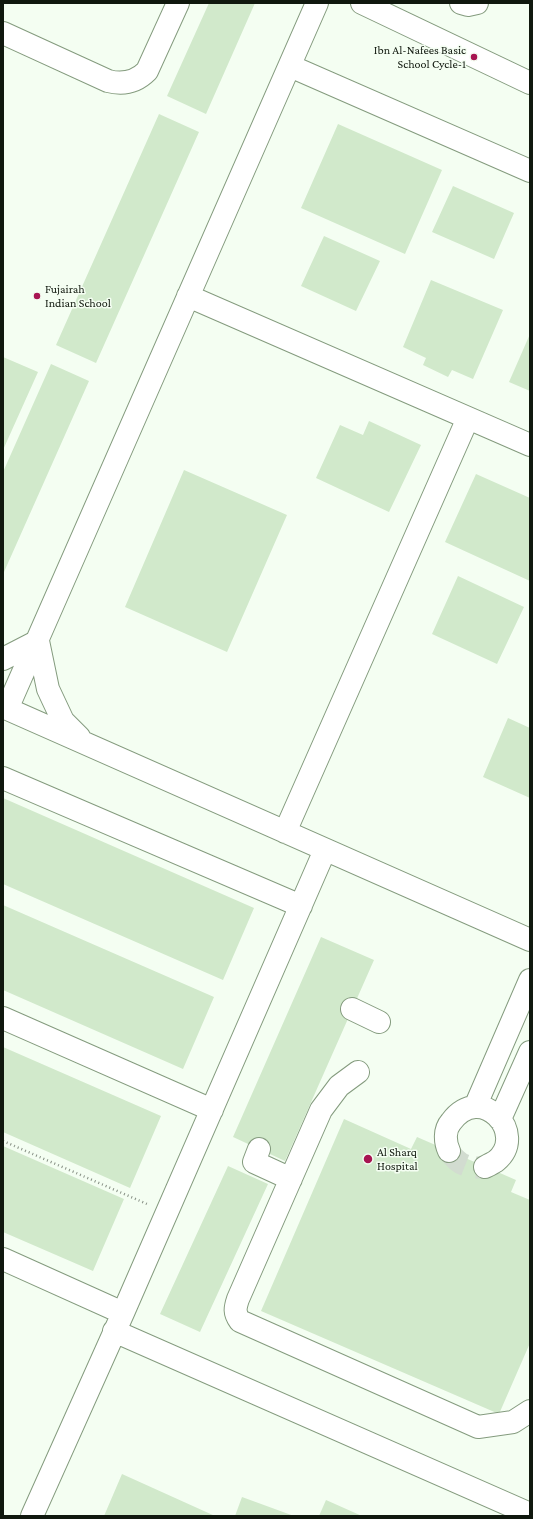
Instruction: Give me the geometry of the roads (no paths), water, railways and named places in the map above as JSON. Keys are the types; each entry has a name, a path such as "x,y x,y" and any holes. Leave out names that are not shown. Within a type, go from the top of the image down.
{"street":[{"path":"3,33 108,81 125,83 141,77 147,70 178,3"},
{"path":"317,3 38,641 5,708 530,940"},
{"path":"362,3 530,83"},
{"path":"461,3 468,5 477,3"},
{"path":"290,66 530,171"},
{"path":"188,296 530,445"},
{"path":"285,832 468,418"},
{"path":"3,659 38,641"},
{"path":"38,641 48,689 63,721 87,745"},
{"path":"3,778 301,906"},
{"path":"32,1516 119,1322 325,850"},
{"path":"475,1107 530,980"},
{"path":"352,1009 379,1022"},
{"path":"3,1018 212,1110"},
{"path":"500,1119 530,1053 503,1043"},
{"path":"358,1072 339,1086 321,1110 238,1299 235,1310 236,1316 240,1321 478,1427 514,1422 530,1411"},
{"path":"449,1151 445,1136 449,1124 456,1115 464,1110 475,1107 491,1111 500,1119 506,1131 507,1139 505,1148 496,1160 485,1167"},
{"path":"256,1156 291,1179"},
{"path":"3,1259 119,1322 530,1514"}],"tunnel":[{"path":"449,1151 456,1160 464,1165 469,1167 485,1167"}],"place":[{"name":"Ibn Al-Nafees Basic School Cycle-1","path":"474,57"},
{"name":"Fujairah Indian School","path":"37,296"},
{"name":"Al Sharq Hospital","path":"368,1159"}]}
